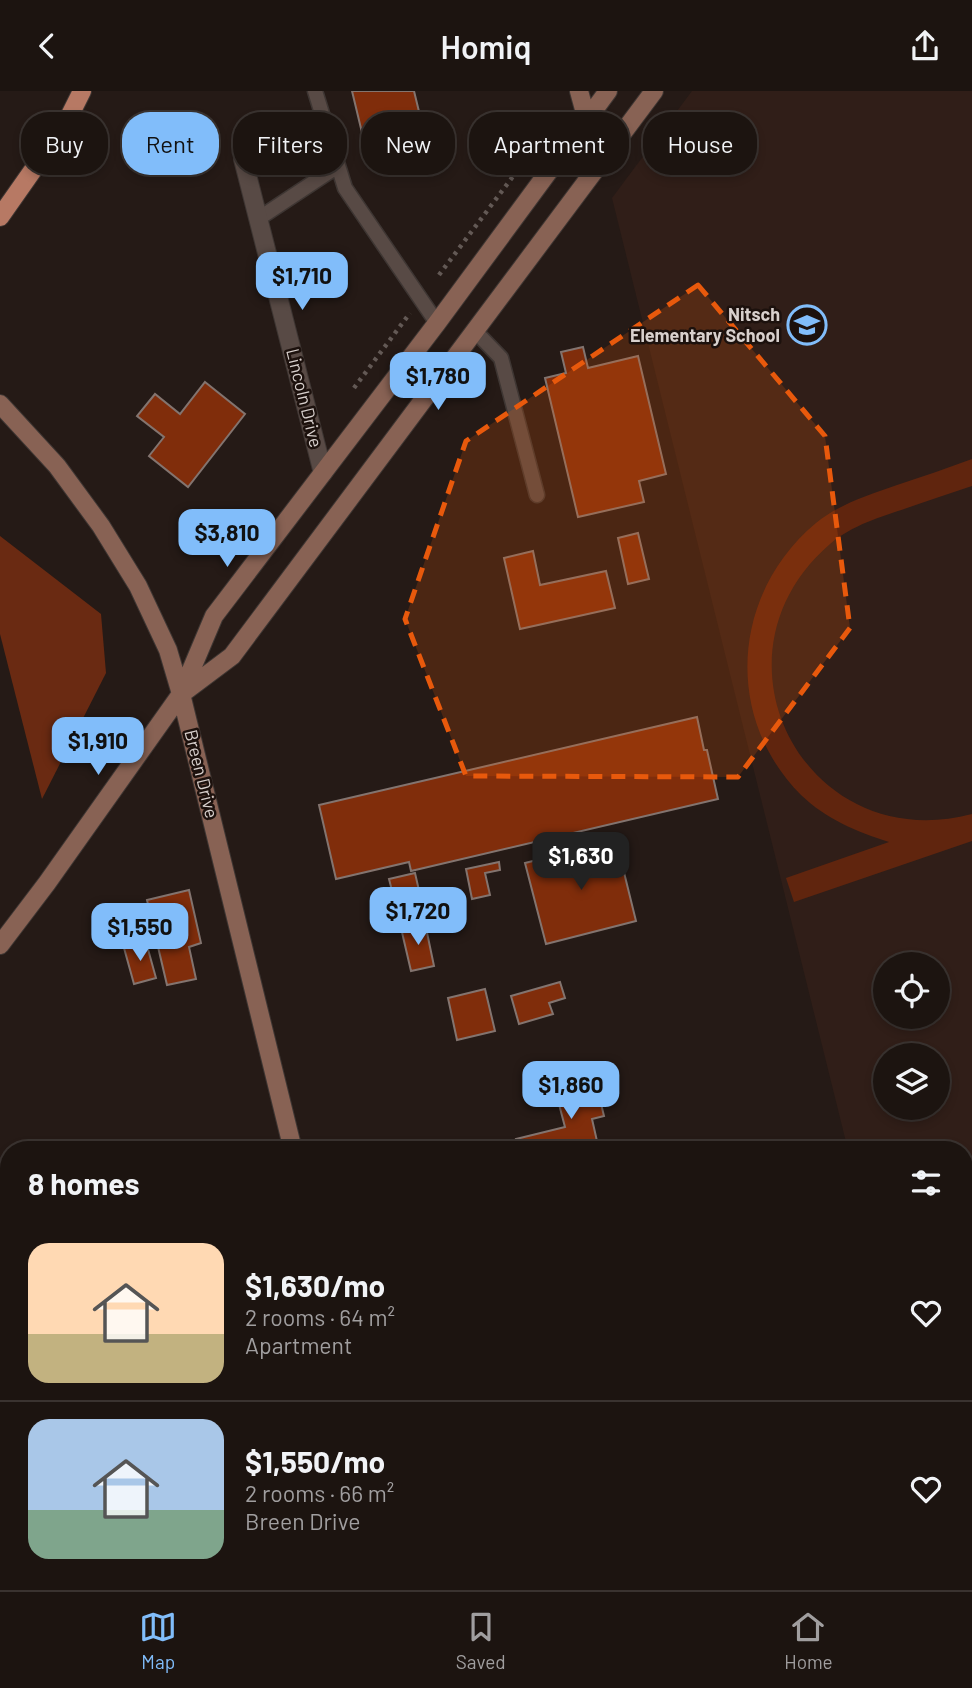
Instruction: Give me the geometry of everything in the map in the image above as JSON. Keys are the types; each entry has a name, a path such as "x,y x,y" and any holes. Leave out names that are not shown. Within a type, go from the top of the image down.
{"main road":[{"path":"0,218 66,123 82,91"},
{"path":"579,91 585,112"},
{"path":"592,112 608,91"},
{"path":"629,124 654,91"},
{"path":"0,945 181,694 214,616 546,175"},
{"path":"181,694 232,656 591,175"},
{"name":"Breen Drive","path":"0,404 57,466 102,526 138,586 168,650 291,1141"}],"street":[{"name":"Lincoln Drive","path":"247,175 323,473"}],"lane":[{"path":"315,91 321,112"},
{"path":"258,219 324,175"},
{"path":"341,175 345,188 437,323"},
{"path":"475,331 501,358 537,495"}],"path":[{"path":"439,275 514,175"},
{"path":"354,388 410,312"}],"highlighted area":[{"path":"698,285 825,436 850,628 738,777 466,776 405,619 466,441"}],"shaded area":[{"path":"692,91 972,91 972,1141 846,1141 612,198 643,157 643,175 757,175 757,112 676,112"},
{"path":"972,459 972,486 867,522 830,544 792,590 774,640 774,690 790,737 819,777 861,806 913,820 972,814 972,841 794,902 786,878 889,842 842,824 801,795 776,764 759,729 749,693 748,656 754,619 767,584 788,552 816,523 834,510 865,496"},
{"path":"0,536 101,614 106,673 42,799 0,634"}],"building":[{"path":"352,91 414,91 419,112 361,112 361,128"},
{"path":"583,347 588,368 638,356 666,474 639,481 644,502 578,517 545,378 566,373 561,352"},
{"path":"205,382 245,414 188,487 149,456 164,437 137,416 155,394 180,414"},
{"path":"638,533 649,579 628,584 618,538"},
{"path":"533,551 540,585 606,571 615,608 520,629 504,558"},
{"path":"697,717 718,799 411,871 409,862 336,879 319,805"},
{"path":"616,840 636,921 546,944 525,863"},
{"path":"499,862 500,870 485,873 490,895 472,899 466,869"},
{"path":"415,873 423,908 398,914 389,879"},
{"path":"189,890 201,943 189,947 196,979 167,985 147,900"},
{"path":"425,923 434,966 411,971 401,928"},
{"path":"146,942 156,978 134,984 124,948"},
{"path":"560,982 565,998 549,1003 553,1014 519,1024 511,996"},
{"path":"485,989 495,1031 457,1040 448,998"},
{"path":"595,1079 604,1116 592,1119 597,1141 517,1141 565,1127 555,1089"}],"place":[{"name":"Nitsch Elementary School","path":"807,325"}]}
